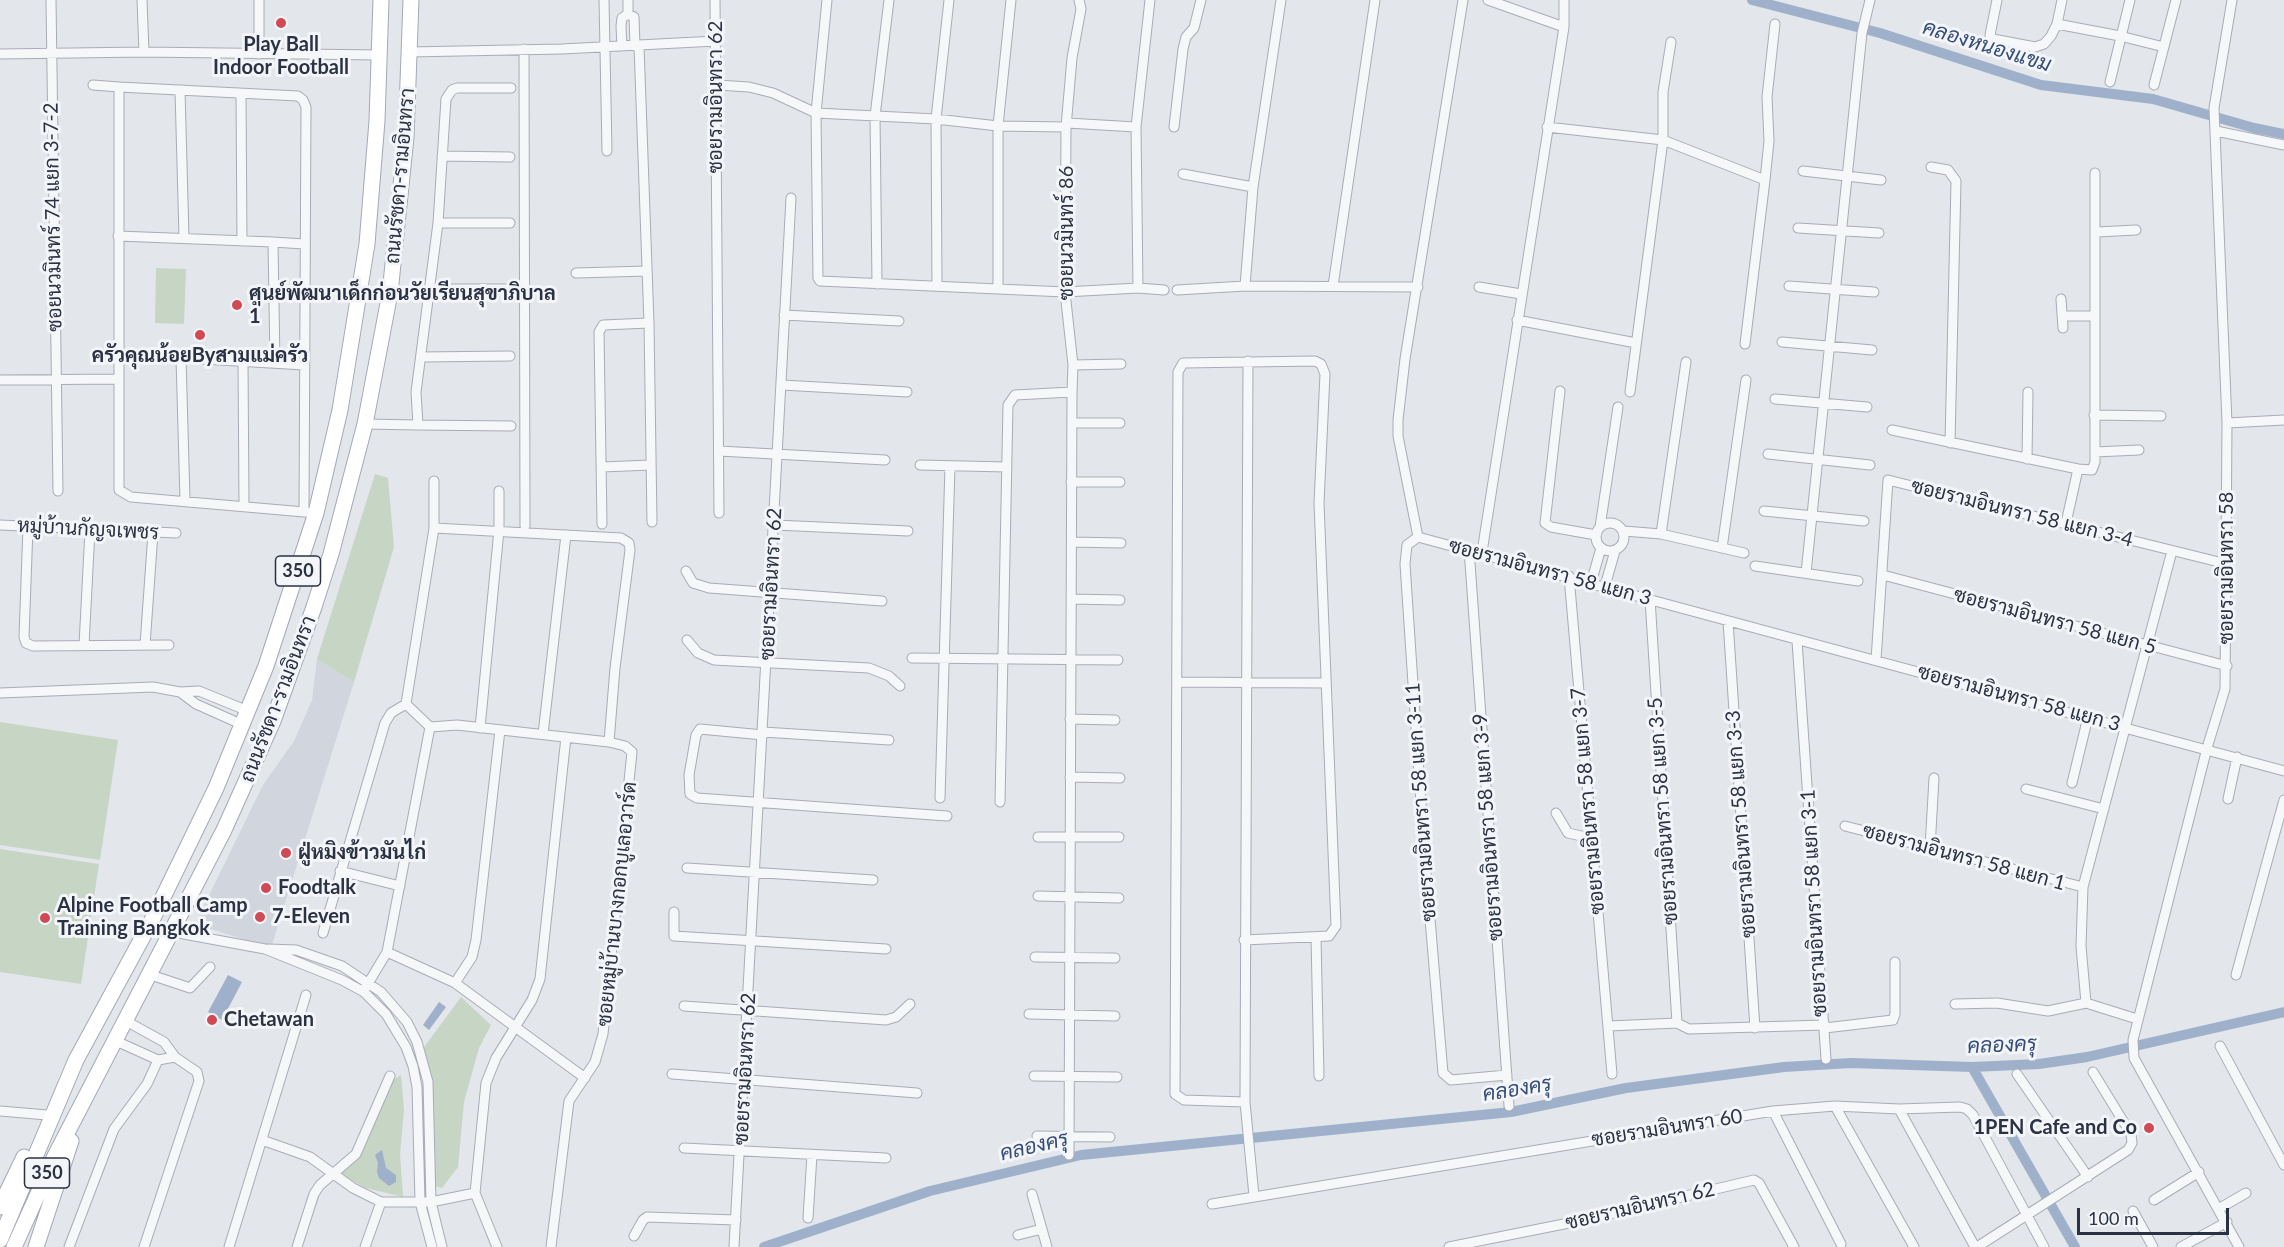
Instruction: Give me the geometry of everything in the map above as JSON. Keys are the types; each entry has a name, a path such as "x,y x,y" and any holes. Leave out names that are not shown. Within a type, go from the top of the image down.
{"main road":[{"name":"ถนนรัชดา-รามอินทรา","path":"0,1240 58,1098 189,846 245,718 286,608 310,512 340,410 361,295 373,188 381,0"},
{"name":"ถนนรัชดา-รามอินทรา","path":"14,1247 55,1156 151,975 224,830 276,712 331,554 365,424 388,305 399,223 411,0"},
{"path":"0,1207 58,1098"},
{"path":"36,1247 84,1101"}],"street":[{"name":"ซอยนวมินทร์ 74 แยก 3-7-2","path":"51,0 58,491"},
{"path":"142,0 144,52"},
{"path":"259,0 259,54"},
{"path":"604,0 607,151"},
{"path":"628,0 628,14"},
{"name":"ซอยรามอินทรา 62","path":"715,0 719,513"},
{"path":"827,0 816,113 818,278 824,283 1065,292 1138,288 1164,290"},
{"path":"877,284 875,117 889,0"},
{"path":"937,286 936,119 949,0"},
{"path":"998,289 998,126 1011,0"},
{"path":"1138,288 1136,127 1150,0"},
{"path":"1174,127 1183,49 1186,37 1194,28 1201,0"},
{"path":"1245,286 1254,187 1281,0"},
{"path":"1333,286 1376,0"},
{"path":"1418,537 1398,436 1405,359 1463,0"},
{"path":"1488,0 1564,27"},
{"path":"1482,552 1564,27 1564,0"},
{"path":"1806,573 1862,33 1870,0"},
{"path":"1997,0 1990,35 1993,39 2035,47 2044,44 2051,36 2057,24 2062,0"},
{"path":"2110,82 2130,0"},
{"path":"2154,85 2176,0"},
{"name":"ซอยรามอินทรา 58","path":"2199,1172 2134,1058 2133,1040 2207,748 2225,689 2227,666 2227,423 2214,108 2232,0"},
{"name":"ซอยนวมินทร์ 86","path":"1069,1155 1073,365 1065,292 1067,125 1072,58 1081,3"},
{"path":"622,46 622,18 628,14"},
{"path":"628,14 634,17 640,45 649,323 652,522"},
{"path":"1745,344 1769,141 1767,97 1775,24"},
{"path":"2057,24 2164,47"},
{"path":"410,52 605,48 716,41"},
{"path":"1630,392 1663,140 1663,92 1671,42"},
{"path":"524,49 525,526"},
{"path":"0,54 144,52 380,55"},
{"path":"93,85 298,96 303,100 306,107 304,365 310,512 126,496 119,490 119,87"},
{"path":"717,85 749,87 773,93 816,113 936,119 998,126 1136,127"},
{"path":"418,425 416,392 438,223 446,99 452,90 511,88"},
{"path":"180,90 184,238"},
{"path":"241,94 242,241"},
{"path":"1547,128 1663,140 1765,180"},
{"path":"2216,129 2284,145"},
{"path":"442,156 510,157"},
{"path":"1931,167 1948,170 1956,181 1950,443"},
{"path":"1803,171 1881,180"},
{"path":"1892,430 2078,470 2092,470 2095,452 2096,173"},
{"path":"1183,174 1254,187"},
{"name":"ซอยรามอินทรา 62","path":"734,1247 741,1152 791,198"},
{"path":"438,223 510,223"},
{"path":"1798,228 1879,233"},
{"path":"2097,232 2136,230"},
{"path":"118,236 304,244"},
{"path":"273,242 274,363"},
{"path":"576,273 647,271"},
{"path":"1177,290 1245,286 1418,287"},
{"path":"1789,286 1874,292"},
{"path":"1479,287 1521,294"},
{"path":"430,289 511,289"},
{"path":"2061,299 2063,328"},
{"path":"784,315 899,321"},
{"path":"2062,316 2094,316"},
{"path":"1517,320 1636,343"},
{"path":"602,524 599,332 603,325 649,323"},
{"path":"1782,342 1872,350"},
{"path":"118,354 304,365"},
{"path":"421,357 510,356"},
{"path":"181,358 185,500"},
{"path":"243,361 244,505"},
{"path":"1248,361 1245,1102 1248,1153 1254,1196"},
{"path":"1244,940 1329,936 1336,926 1324,683 1319,502 1324,368 1316,362 1183,363 1178,372 1175,1094 1184,1100 1245,1102"},
{"path":"1661,534 1686,362"},
{"path":"1073,365 1121,364"},
{"path":"0,380 118,379"},
{"path":"1722,548 1746,380"},
{"path":"782,385 907,392"},
{"path":"1560,391 1545,523 1551,527 1598,531 1613,522 1624,531 1661,534 1744,553"},
{"path":"1000,802 1009,401 1015,395 1072,392"},
{"path":"2027,459 2028,392"},
{"path":"1775,399 1868,407"},
{"path":"1591,582 1601,548 1598,531 1618,407"},
{"path":"2094,415 2161,416"},
{"path":"2227,423 2284,420"},
{"path":"1072,423 1120,423"},
{"path":"365,424 511,426"},
{"path":"2095,452 2139,450"},
{"path":"719,451 885,460"},
{"path":"1768,454 1870,465"},
{"path":"602,467 651,465"},
{"path":"920,465 1007,467"},
{"path":"940,798 950,466"},
{"path":"2066,523 2078,470"},
{"name":"ซอยรามอินทรา 58 แยก 3-4","path":"1876,660 1888,480 2227,564"},
{"path":"322,933 385,723 391,713 406,704 434,528 434,481"},
{"path":"1071,482 1120,482"},
{"path":"480,728 499,530 499,492"},
{"path":"1764,511 1864,522"},
{"name":"หมู่บ้านกัญจเพชร","path":"0,525 176,533"},
{"path":"775,525 908,531"},
{"path":"28,527 24,637 26,643 33,646 169,645"},
{"path":"434,528 621,538 630,546 609,742"},
{"path":"84,645 90,530"},
{"path":"1605,586 1615,550 1622,545 1624,531"},
{"path":"145,645 153,533"},
{"path":"543,734 566,535"},
{"name":"ซอยรามอินทรา 58 แยก 3","path":"1418,537 1482,552 1797,641 2207,748 2284,771"},
{"name":"ซอยรามอินทรา 58 แยก 3-11","path":"1418,537 1407,545 1405,564 1424,849 1443,1073 1451,1080 1507,1075"},
{"path":"1072,542 1121,543"},
{"path":"1601,548 1615,550"},
{"name":"ซอยรามอินทรา 58 แยก 3-9","path":"1468,549 1509,1106"},
{"path":"2086,1003 2081,946 2083,887 2172,551"},
{"path":"1755,566 1858,581"},
{"path":"686,571 693,583 709,588 882,601"},
{"name":"ซอยรามอินทรา 58 แยก 5","path":"1883,575 2227,666"},
{"name":"ซอยรามอินทรา 58 แยก 3-7","path":"1569,576 1590,838 1610,1026 1611,1074"},
{"path":"1071,599 1120,600"},
{"name":"ซอยรามอินทรา 58 แยก 3-5","path":"1650,599 1677,1023"},
{"name":"ซอยรามอินทรา 58 แยก 3-3","path":"1728,621 1755,1028"},
{"path":"687,640 704,657 766,664 869,668 889,676 900,686"},
{"name":"ซอยรามอินทรา 58 แยก 3-1","path":"1610,1026 1677,1023 1689,1029 1825,1027 1797,641"},
{"path":"912,658 1118,660"},
{"path":"1177,682 1324,683"},
{"path":"0,693 153,687 180,692 199,691 245,718"},
{"path":"180,692 196,704 245,718"},
{"path":"364,992 387,952 430,727 406,704"},
{"path":"2072,783 2088,717"},
{"path":"1070,719 1115,720"},
{"name":"ซอยหมู่บ้านบางกอกบูเลอวาร์ด","path":"430,727 480,728 609,742 628,748 632,758 603,1034 595,1062 569,1101 551,1247"},
{"path":"889,740 700,729 696,735 688,790 697,798 947,816"},
{"path":"455,983 472,957 476,940 486,832 500,730"},
{"path":"498,1247 475,1193 486,1083 496,1058 532,1000 540,979 566,738"},
{"path":"2228,799 2237,757"},
{"path":"1070,777 1120,778"},
{"path":"1930,848 1934,778"},
{"path":"2026,789 2104,809"},
{"path":"2236,975 2284,800"},
{"path":"1556,813 1568,833 1590,838"},
{"name":"ซอยรามอินทรา 58 แยก 1","path":"1845,826 2083,887"},
{"path":"1038,837 1119,837"},
{"path":"687,868 873,880"},
{"path":"340,871 400,886"},
{"path":"1038,896 1119,898"},
{"path":"674,912 674,936 886,949"},
{"path":"173,932 265,949 342,980 364,992 398,1031 413,1066 417,1087 420,1202 432,1247"},
{"path":"1316,937 1319,1076"},
{"path":"265,949 281,948 321,957 342,966 369,982 395,1006 407,1022 425,1065 429,1101 430,1202 442,1247"},
{"path":"387,952 455,983 585,1078"},
{"path":"1035,957 1115,958"},
{"path":"1826,1059 1825,1027 1893,1020 1895,962"},
{"path":"151,975 190,988 210,967"},
{"path":"229,1247 306,995"},
{"path":"1955,1004 1997,1003 2048,1011 2086,1003 2137,1019"},
{"path":"684,1006 886,1020 896,1017 910,1004"},
{"path":"1029,1014 1116,1016"},
{"path":"126,1021 164,1042 175,1057 197,1072 198,1081 144,1247"},
{"path":"116,1041 158,1060 175,1057"},
{"path":"2220,1046 2284,1165"},
{"path":"69,1247 114,1129 147,1084 158,1060"},
{"path":"1899,1109 1976,1247 2128,1150 2132,1139 2093,1072"},
{"path":"672,1074 917,1093"},
{"path":"2017,1074 2088,1177"},
{"path":"297,1247 314,1194 356,1154 390,1076"},
{"path":"1034,1076 1117,1077"},
{"path":"1835,1106 1914,1247"},
{"name":"ซอยรามอินทรา 60","path":"1212,1204 1773,1111 1835,1106 1899,1109 1967,1108 2044,1247"},
{"path":"0,1111 47,1115"},
{"path":"1773,1111 1841,1244"},
{"path":"1037,1136 1110,1137"},
{"path":"262,1140 310,1157 352,1188 381,1202 430,1202 475,1193"},
{"path":"684,1148 886,1158"},
{"path":"808,1218 812,1155"},
{"path":"2154,1200 2199,1172 2239,1247"},
{"name":"ซอยรามอินทรา 62","path":"1449,1247 1584,1220 1754,1180 1759,1182 1794,1247"},
{"path":"2220,1208 2246,1193"},
{"path":"1032,1194 1047,1247"},
{"path":"365,1247 381,1202"},
{"path":"2133,1211 2153,1247"},
{"path":"634,1236 643,1220 648,1217 736,1220"},
{"path":"2181,1247 2227,1222"},
{"path":"1018,1235 1042,1229"}],"shaded area":[{"path":"317,659 354,682 271,948 195,924 263,785 294,741 312,700"}],"green space":[{"path":"156,268 186,269 184,324 155,323"},
{"path":"375,474 388,478 394,547 354,682 317,659"},
{"path":"0,722 118,740 100,860 0,845"},
{"name":"Alpine Football Camp Training Bangkok","path":"0,849 99,864 81,984 0,972"},
{"path":"461,997 491,1025 479,1048 464,1102 458,1167 442,1188 432,1185 422,1050"},
{"path":"401,1075 404,1110 400,1154 403,1197 366,1188 338,1173 359,1153 393,1080"}],"water":[{"path":"228,975 242,982 222,1020 208,1012"},
{"path":"439,1002 446,1007 429,1030 423,1025"},
{"path":"382,1150 386,1168 396,1175 396,1182 389,1186 379,1178 377,1172 378,1163 375,1155"}],"waterway":[{"name":"คลองหนองแขม","path":"1752,0 1880,33 2041,85 2153,99 2254,128 2284,134"},
{"name":"คลองครุ","path":"764,1247 930,1191 1081,1155 1511,1112 1626,1088 1784,1067 1851,1063 1972,1067 2039,1064 2087,1057 2284,1012"},
{"path":"1972,1067 2075,1247"}],"place":[{"name":"Play Ball Indoor Football","path":"281,23"},
{"name":"ศูนย์พัฒนาเด็กก่อนวัยเรียนสุขาภิบาล 1","path":"237,305"},
{"name":"ครัวคุณน้อยByสามแม่ครัว","path":"200,335"},
{"name":"ฝู่หมิงข้าวมันไก่","path":"286,853"},
{"name":"Foodtalk","path":"266,888"},
{"name":"7-Eleven","path":"260,917"},
{"name":"Alpine Football Camp Training Bangkok","path":"45,918"},
{"name":"Chetawan","path":"212,1020"},
{"name":"1PEN Cafe and Co","path":"2149,1128"}]}
